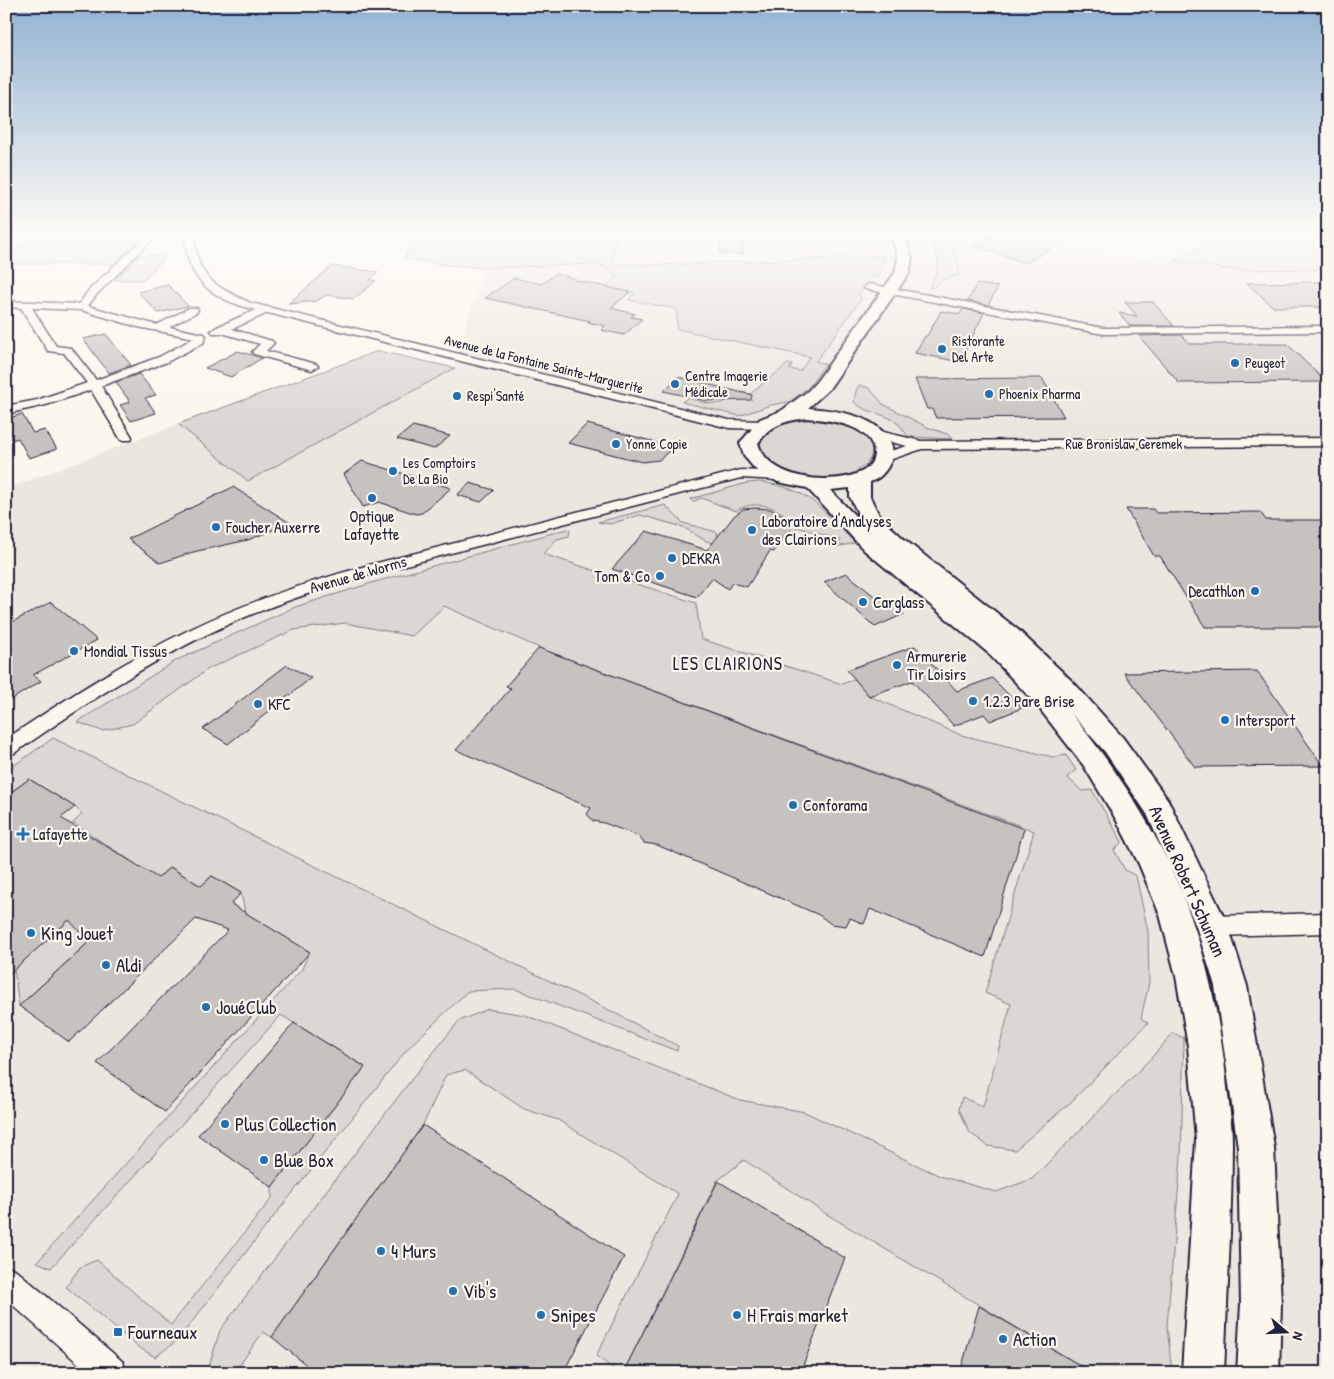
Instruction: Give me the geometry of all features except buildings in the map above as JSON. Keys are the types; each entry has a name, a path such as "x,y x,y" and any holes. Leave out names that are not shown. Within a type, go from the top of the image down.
{"street":[{"path":"82,307 89,297"},
{"name":"Avenue de la Fontaine Sainte-Marguerite","path":"229,297 264,311 729,424 762,425"},
{"path":"741,474 750,448 762,425 788,414 814,395 893,297"},
{"path":"839,388 894,297"},
{"path":"925,297 1103,331 1328,329"},
{"path":"6,304 82,307 159,328 200,336 222,330 264,311"},
{"path":"24,304 52,348 67,350 94,385 126,437"},
{"path":"159,328 193,310"},
{"path":"222,330 268,343 258,352 312,366"},
{"path":"6,410 94,385 186,350 199,341 200,336"},
{"path":"750,448 760,466 776,476 794,482 814,485 831,485 860,478 872,472 883,458 882,446 875,434 841,412 788,414"},
{"name":"Avenue de la Fontaine Sainte-Marguerite","path":"729,424 750,448"},
{"name":"Rue Bronislaw Geremek","path":"875,434 921,445 1328,442"},
{"name":"Rue Bronislaw Geremek","path":"883,458 921,445"},
{"name":"Avenue de Worms","path":"6,749 111,680 165,649 227,618 283,596 317,584 741,474 776,476"},
{"name":"Avenue Robert Schuman","path":"860,478 860,496 871,520 897,545 1009,635 1066,690 1114,745 1158,808 1212,926 1232,986 1256,1147 1261,1304 1258,1373"},
{"name":"Avenue Robert Schuman","path":"814,485 872,545 995,646 1045,698 1093,759 1127,813 1153,862 1175,915 1192,976 1205,1046 1214,1140 1203,1373"},
{"path":"1212,926 1328,923"},
{"path":"6,1280 112,1373"}],"shaded area":[{"path":"474,297 1328,297 1328,1373 6,1373 6,489 178,424 248,481 454,368"},
{"path":"631,297 862,298 816,361 825,364 809,387 789,402 771,405 739,416 682,402 687,398 715,404 727,401 741,392 750,394 788,364 793,365 789,369 800,371 810,357 677,329 677,309 629,300"},
{"path":"378,351 455,368 248,481 178,424"},
{"path":"859,385 869,388 883,404 927,427 947,434 953,439 909,437 893,420 864,409 854,402"},
{"path":"800,418 840,422 860,431 867,437 871,445 870,459 857,471 845,476 830,478 800,476 774,465 762,452 760,443 763,437 776,425"},
{"path":"759,482 791,489 803,495 823,510 855,543 836,547 840,540 797,527 790,533 791,521 780,511 773,508 750,505 736,511 701,498 693,502 690,499 747,483"},
{"path":"665,505 683,523 717,532 718,536 744,553 706,541 683,527 640,515 610,524 598,522"},
{"path":"567,529 570,530 569,536 557,539 543,554 696,603 701,639 842,684 855,679 869,696 961,735 1053,757 1066,755 1076,770 1067,777 1082,791 1092,790 1122,842 1114,850 1125,870 1136,876 1148,931 1149,983 1141,1018 1148,1023 1071,1102 1015,1150 988,1146 969,1132 959,1109 962,1097 983,1107 1011,1004 985,993 1034,831 544,650 444,606 412,636 345,623 294,630 208,669 133,724 102,731 77,722 177,660 295,607 378,581"},
{"path":"53,738 605,1008 678,1046 677,1051 515,989 468,991 409,1047 178,1340 155,1357 138,1347 66,1287 80,1267 97,1260 171,1325 272,1198 272,1187 365,1067 281,1015 51,1268 37,1262 302,969 309,952 245,913 241,893 212,876 201,886 170,867 19,1006 14,969 134,863 73,823 82,814 75,807 29,779 6,796 6,771"},
{"path":"488,1009 525,1015 740,1100 805,1112 940,1176 996,1192 1032,1179 1153,1056 1173,1033 1184,1038 1181,1157 1167,1326 1172,1373 1093,1373 823,1212 744,1160 717,1181 623,1373 619,1373 596,1356 678,1194 558,1120 524,1109 465,1070 446,1075 423,1125 272,1337 263,1332 234,1373 207,1373 220,1330 411,1080 459,1021"}],"place":[{"name":"Ristorante Del Arte","path":"942,349"},
{"name":"Peugeot","path":"1235,363"},
{"name":"Centre Imagerie Médicale","path":"675,384"},
{"name":"Phoenix Pharma","path":"989,394"},
{"name":"Respi'Santé","path":"457,396"},
{"name":"Yonne Copie","path":"616,444"},
{"name":"Les Comptoirs De La Bio","path":"393,471"},
{"name":"Optique Lafayette","path":"372,498"},
{"name":"Foucher Auxerre","path":"216,527"},
{"name":"Laboratoire d'Analyses des Clairions","path":"752,530"},
{"name":"DEKRA","path":"672,558"},
{"name":"Tom & Co","path":"660,576"},
{"name":"Decathlon","path":"1255,591"},
{"name":"Carglass","path":"863,602"},
{"name":"Mondial Tissus","path":"74,651"},
{"name":"Armurerie Tir Loisirs","path":"897,665"},
{"name":"1.2.3 Pare Brise","path":"973,701"},
{"name":"KFC","path":"258,704"},
{"name":"Intersport","path":"1225,720"},
{"name":"Conforama","path":"793,805"},
{"name":"Lafayette","path":"23,834"},
{"name":"King Jouet","path":"31,933"},
{"name":"Aldi","path":"106,965"},
{"name":"JouéClub","path":"206,1007"},
{"name":"Plus Collection","path":"225,1124"},
{"name":"Blue Box","path":"264,1160"},
{"name":"4 Murs","path":"381,1251"},
{"name":"Vib's","path":"453,1291"},
{"name":"Snipes","path":"541,1315"},
{"name":"H Frais market","path":"737,1315"},
{"name":"Fourneaux","path":"118,1332"},
{"name":"Action","path":"1003,1339"}],"district":[{"name":"LES CLAIRIONS","path":"728,664"}]}
